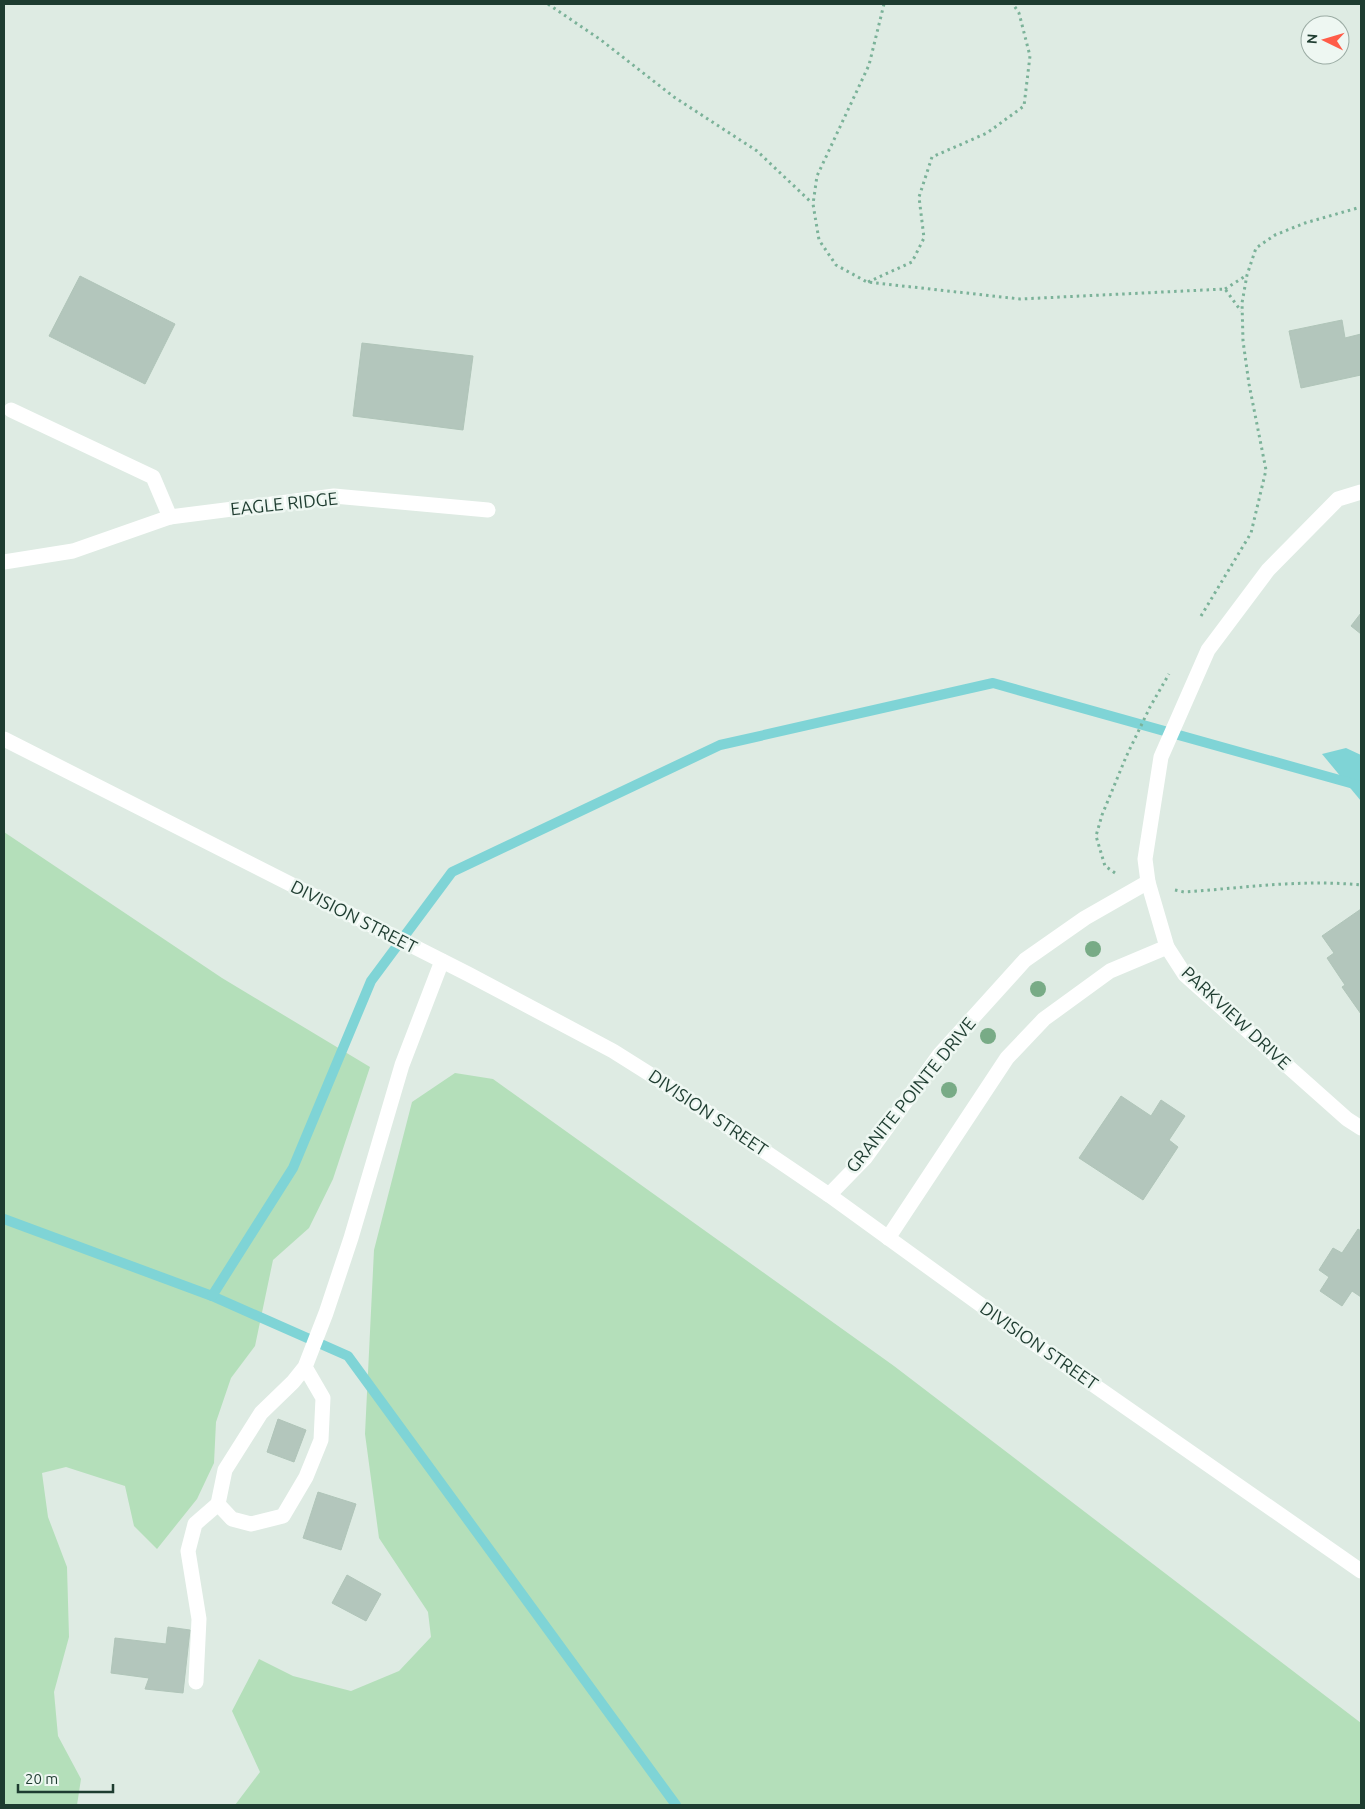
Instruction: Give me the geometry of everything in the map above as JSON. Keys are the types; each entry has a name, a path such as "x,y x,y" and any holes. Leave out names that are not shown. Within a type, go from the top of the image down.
{"street":[{"path":"11,410 153,477 170,517"},
{"path":"1148,882 1145,859 1161,757 1208,650 1268,570 1338,499 1361,492"},
{"name":"EAGLE RIDGE","path":"4,562 73,551 170,517 334,496 488,510"},
{"name":"DIVISION STREET","path":"4,739 442,961 613,1052 667,1085 829,1195 1032,1342 1361,1571"},
{"name":"PARKVIEW DRIVE","path":"1148,882 1167,947 1185,974 1347,1119 1361,1128"},
{"name":"GRANITE POINTE DRIVE","path":"829,1195 865,1158 940,1054 1025,960 1085,918 1148,882"},
{"path":"888,1238 1007,1058 1038,1025 1110,971 1167,947"},
{"path":"196,1682 199,1619 188,1551 195,1524 218,1504 225,1470 261,1413 293,1382 305,1366 326,1313 351,1238 402,1065 442,961"},
{"path":"218,1504 232,1520 251,1524 283,1516 306,1476 321,1440 324,1398 305,1366"}],"path":[{"path":"548,4 601,40 674,97 757,151 813,204"},
{"path":"884,4 869,65 817,176 813,204 818,240 836,265 867,282 1020,299 1225,289 1246,275"},
{"path":"867,282 912,262 924,238 919,197 932,157 987,133 1024,106 1030,56 1019,13 1013,4"},
{"path":"1225,289 1242,312"}],"green space":[{"path":"4,832 222,978 370,1067 333,1179 309,1228 273,1260 255,1346 231,1378 216,1422 214,1463 197,1499 157,1549 134,1526 125,1486 66,1467 42,1473 48,1517 67,1567 69,1637 54,1692 58,1736 81,1779 77,1805 4,1805"},
{"path":"455,1073 493,1079 894,1366 1361,1723 1361,1805 235,1805 260,1772 232,1711 259,1659 293,1676 351,1691 399,1671 431,1637 428,1612 379,1538 365,1434 374,1250 412,1102"}],"water":[{"path":"1346,748 1361,755 1361,801 1322,754"}],"building":[{"path":"80,276 175,324 145,384 49,336"},
{"path":"1342,320 1345,338 1361,334 1361,375 1301,388 1289,331"},
{"path":"362,343 473,356 463,430 353,416"},
{"path":"1361,613 1361,634 1351,626"},
{"path":"1361,909 1361,1014 1342,987 1345,985 1327,958 1334,953 1322,936"},
{"path":"1121,1096 1151,1116 1161,1100 1185,1116 1169,1140 1178,1147 1143,1200 1079,1158"},
{"path":"1358,1229 1361,1231 1361,1297 1352,1291 1342,1306 1320,1291 1329,1277 1319,1270 1333,1248 1342,1253"},
{"path":"278,1419 306,1430 294,1462 267,1452"},
{"path":"318,1492 356,1504 341,1550 303,1538"},
{"path":"347,1575 381,1594 366,1621 332,1603"},
{"path":"168,1627 190,1630 183,1693 145,1689 149,1678 111,1673 115,1638 166,1644"}],"waterway":[{"path":"212,1296 293,1168 371,981 452,872 720,745 993,683 1361,786"},
{"path":"4,1219 212,1296 348,1356 676,1805"}]}
